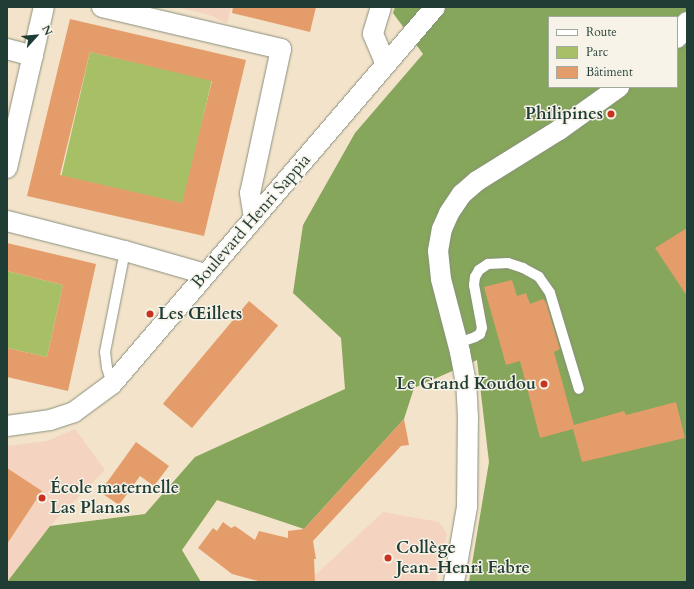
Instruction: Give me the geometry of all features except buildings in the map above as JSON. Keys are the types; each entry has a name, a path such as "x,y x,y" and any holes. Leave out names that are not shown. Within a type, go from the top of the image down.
{"street":[{"path":"7,168 44,7"},
{"path":"102,7 281,49 250,193 254,219"},
{"path":"381,7 373,34 386,64"},
{"name":"Boulevard Henri Sappia","path":"7,426 50,420 74,412 112,384 435,7"},
{"path":"678,36 687,22"},
{"path":"7,49 33,56"},
{"path":"454,582 462,542 469,477 466,383 458,343 441,279 438,251 442,229 449,213 462,194 477,181 559,130 618,88"},
{"path":"7,221 205,274"}],"lane":[{"path":"112,384 106,368 105,352 125,252"},
{"path":"458,343 480,334 482,328 474,285 475,277 479,270 488,264 508,263 523,268 539,277 550,293 579,389"}],"shaded area":[{"path":"177,7 231,7 227,23 209,15"},
{"name":"École maternelle Las Planas","path":"75,429 105,470 50,526 7,581 7,446 47,441"},
{"name":"Collège Jean-Henri Fabre","path":"383,512 439,522 447,534 436,582 308,582"}],"green space":[{"path":"395,7 687,7 687,582 469,582 489,462 477,360 414,388 404,419 304,529 217,500 182,550 201,582 7,582 50,526 145,514 195,457 345,389 341,338 293,293 303,225 355,133 423,54 393,13"},
{"path":"90,52 212,80 183,204 61,176"},
{"path":"7,271 63,285 47,357 7,348"}],"place":[{"name":"Philipines","path":"611,114"},
{"name":"Les Œillets","path":"150,314"},
{"name":"Le Grand Koudou","path":"544,384"},
{"name":"École maternelle Las Planas","path":"42,498"},
{"name":"Collège Jean-Henri Fabre","path":"388,558"}]}
